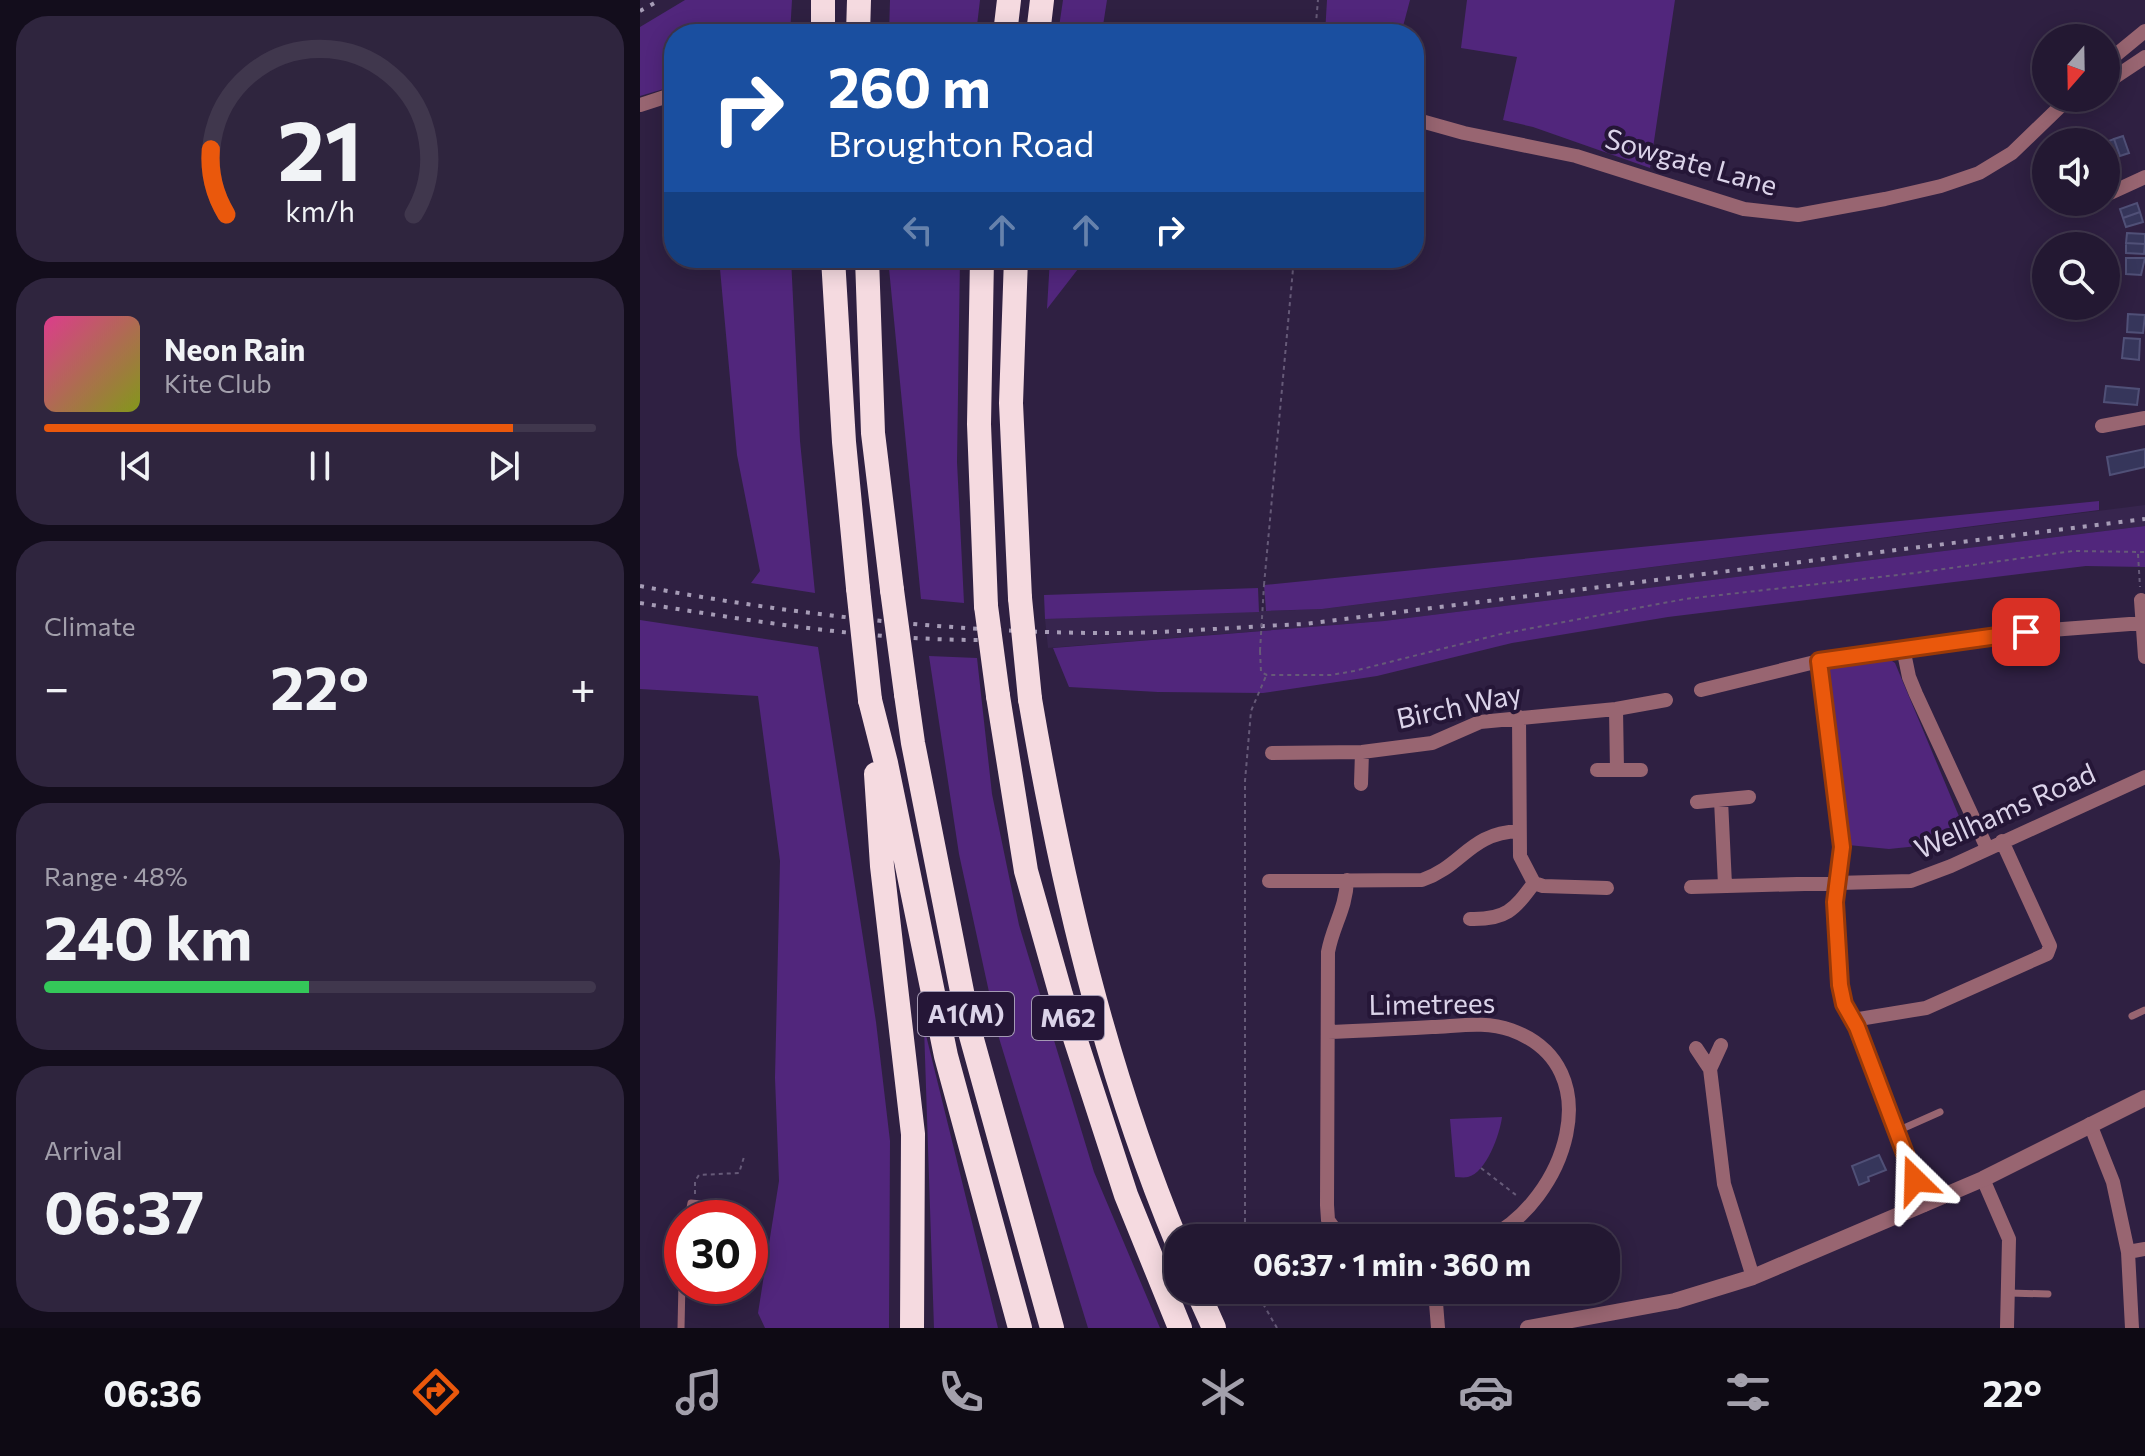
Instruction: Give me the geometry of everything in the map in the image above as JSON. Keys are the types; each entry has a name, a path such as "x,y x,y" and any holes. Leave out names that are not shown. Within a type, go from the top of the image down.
{"highway":[{"path":"823,0 823,24"},
{"path":"858,24 859,0"},
{"path":"1006,24 1009,0"},
{"path":"1039,24 1042,0"},
{"name":"A1(M)","path":"834,268 844,442 870,700 886,763 946,1056 1020,1328"},
{"name":"A1(M)","path":"867,268 873,433 913,743 970,1032 1052,1328"},
{"name":"M62","path":"982,268 979,424 986,606 1026,871 1061,995 1126,1195 1180,1328"},
{"name":"M62","path":"1016,268 1011,403 1020,598 1030,699 1072,919 1091,991 1126,1108 1170,1224"},
{"path":"870,700 882,866 913,1134 912,1328"},
{"path":"1203,1304 1214,1328"}],"street":[{"path":"2120,52 2145,31"},
{"path":"2120,74 2145,57"},
{"path":"640,105 664,97"},
{"name":"Sowgate Lane","path":"1424,122 1576,156 1744,209 1798,215 1885,199 1962,180 2012,153 2054,112"},
{"path":"2120,189 2145,177"},
{"path":"2102,426 2145,418"},
{"path":"2141,600 2145,657"},
{"path":"1701,690 1819,661 1903,648 1997,634 2143,623"},
{"path":"1903,648 1916,694 1987,848"},
{"path":"1819,661 1842,847 1835,902 1840,985 1844,1004 1853,1020 1924,1205"},
{"name":"Birch Way","path":"1272,753 1362,752 1432,743 1480,722 1616,709 1666,700"},
{"path":"1616,709 1617,770"},
{"path":"1519,717 1520,856 1534,883 1607,888"},
{"name":"Birch Way","path":"1361,784 1362,752"},
{"path":"1597,770 1641,770"},
{"name":"Wellhams Road","path":"1691,887 1911,881 1951,866 2145,777"},
{"path":"1697,802 1749,797"},
{"path":"1721,800 1725,885"},
{"path":"1269,881 1422,880 1436,875 1480,840 1498,832 1519,831"},
{"path":"1853,1020 1926,1008 2047,954 2050,946 2002,841"},
{"name":"Limetrees","path":"1331,1224 1327,1205 1328,966 1331,936 1344,910 1347,880"},
{"path":"1470,919 1486,920 1513,910 1534,883"},
{"name":"Limetrees","path":"1328,1032 1494,1025 1524,1036 1541,1047 1561,1071 1567,1086 1568,1117 1558,1165 1530,1206 1510,1224"},
{"path":"1710,1069 1721,1045"},
{"path":"1696,1048 1710,1069 1724,1184 1753,1277"},
{"path":"1528,1328 1675,1301 1753,1277 1983,1179 2145,1098"},
{"path":"2090,1124 2113,1182 2128,1252 2132,1328"},
{"path":"1983,1179 2009,1239 2007,1328"},
{"path":"2128,1252 2145,1249"},
{"path":"1436,1304 1438,1328"}],"lane":[{"path":"2132,1016 2145,1010"},
{"path":"1895,1132 1940,1112"},
{"path":"2009,1293 2048,1294"},
{"path":"681,1328 682,1304"}],"path":[{"path":"1316,24 1318,0"},
{"path":"1293,268 1264,585 1260,651 1261,672 1267,675 1288,677 1354,671 1501,634 1685,599 1928,572 2073,551 2145,552"},
{"path":"2138,553 2141,600"},
{"path":"1245,1224 1245,781 1251,711 1267,675"},
{"path":"696,1200 694,1188 699,1175 739,1173 744,1157"},
{"path":"1481,1168 1530,1206"},
{"path":"1263,1304 1277,1328"}],"shaded area":[{"path":"685,0 792,0 791,24 664,24 664,89 640,96 640,27"},
{"path":"890,0 980,0 977,24 889,24"},
{"path":"1063,0 1107,0 1103,24 1059,24"},
{"path":"1327,0 1410,0 1404,24 1326,24"},
{"path":"1467,0 1675,0 1650,168 1533,127 1503,120 1517,57 1461,48"},
{"path":"720,268 791,268 800,441 815,593 751,583 760,571 737,455"},
{"path":"889,268 960,268 957,462 964,603 921,599"},
{"path":"1049,268 1078,268 1078,269 1047,309"},
{"path":"2099,501 2099,510 1322,609 1266,611 1264,585"},
{"path":"2145,505 2145,526 1384,621 1048,648 1045,619 1322,609"},
{"path":"2145,526 2145,567 2086,566 1668,617 1512,643 1377,676 1263,693 1069,687 1053,648 1384,621"},
{"path":"1258,588 1259,612 1045,619 1044,595"},
{"path":"640,620 818,647 876,1022 890,1141 889,1328 765,1328 758,1313 759,1304 768,1304 768,1250 779,1181 775,1078 780,861 758,696 640,689"},
{"path":"929,656 977,658 992,794 1019,925 1094,1172 1160,1328 1088,1328 999,1038 959,854"},
{"path":"1889,659 1895,663 1966,833 1918,846 1889,849 1848,845 1827,668"},
{"path":"924,1027 998,1328 934,1328"},
{"path":"1502,1117 1495,1142 1481,1168 1468,1177 1455,1177 1450,1119"}],"building":[{"path":"2123,136 2129,153 2120,156 2120,137"},
{"path":"2137,203 2140,212 2123,218 2120,209"},
{"path":"2140,212 2143,222 2126,227 2123,218"},
{"path":"2127,233 2145,234 2145,244 2126,243"},
{"path":"2126,243 2145,244 2144,254 2126,253"},
{"path":"2126,258 2145,258 2141,275 2126,274"},
{"path":"2128,314 2145,315 2143,333 2127,332"},
{"path":"2124,338 2140,339 2139,360 2122,358"},
{"path":"2106,386 2139,389 2137,405 2104,402"},
{"path":"2145,449 2145,467 2110,475 2107,457"},
{"path":"1879,1155 1886,1170 1868,1177 1869,1181 1859,1185 1852,1166"}],"railway":[{"path":"640,11 660,0"},
{"path":"640,586 808,613 921,625 1035,632 1171,631 1304,624 2145,519"},
{"path":"640,603 852,633 981,640"}],"route":[{"path":"1915,1180 1857,1027 1844,1004 1840,985 1835,902 1842,847 1819,661 2026,632"}]}
